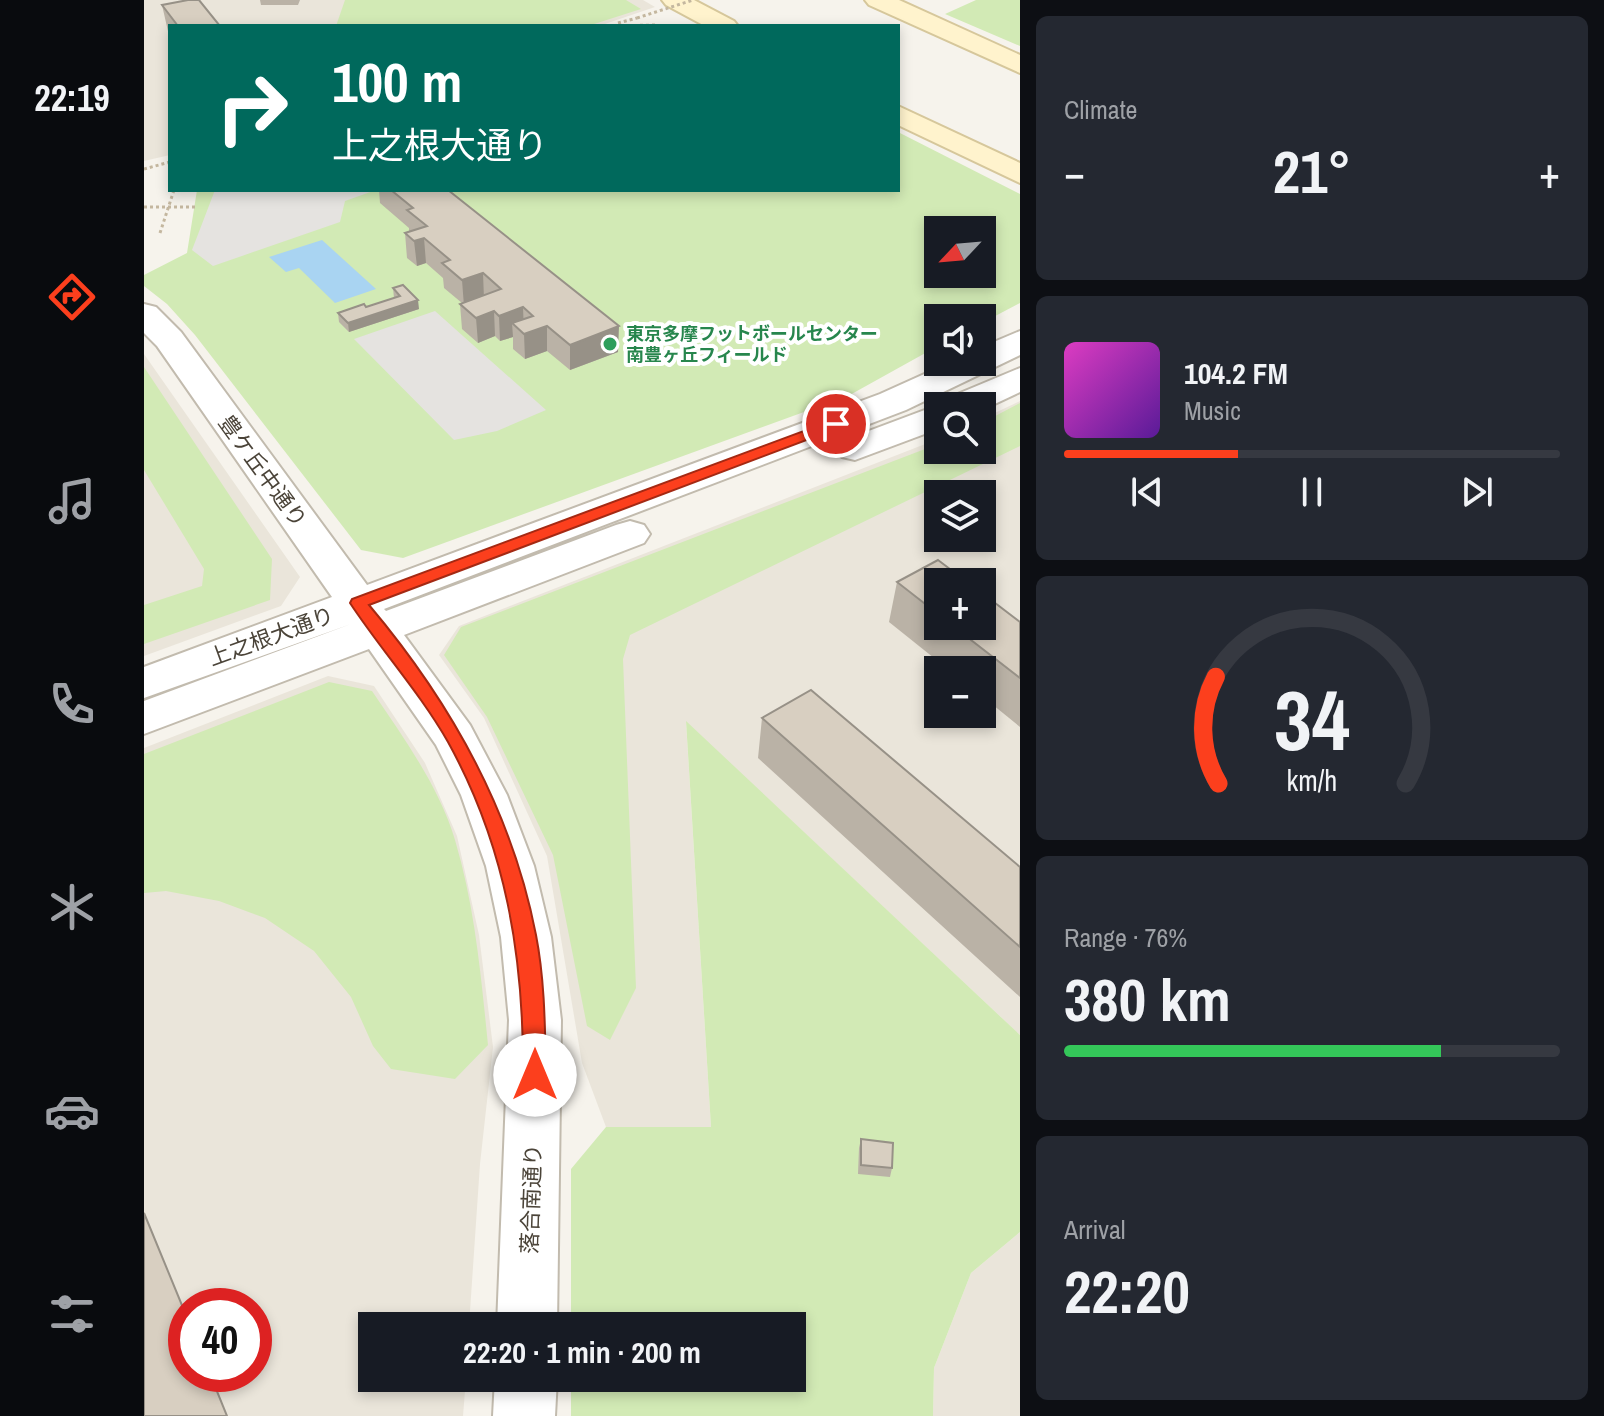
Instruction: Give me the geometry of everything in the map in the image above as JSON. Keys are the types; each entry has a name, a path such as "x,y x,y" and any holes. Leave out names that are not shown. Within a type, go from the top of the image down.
{"main road":[{"path":"675,0 721,24"},
{"path":"878,0 1020,65"},
{"path":"900,115 1020,174"}],"street":[{"name":"豊ケ丘中通り","path":"144,314 169,339 369,616"},
{"name":"上之根大通り","path":"996,353 1020,341"},
{"name":"上之根大通り","path":"144,718 369,616 878,408 948,376"},
{"path":"992,392 1020,379"},
{"name":"上之根大通り","path":"144,683 369,616 924,421"},
{"name":"落合南通り","path":"369,616 454,737 484,795 510,866 526,937 535,1020 527,1312"},
{"path":"524,1416 525,1392"}],"path":[{"path":"617,24 693,0"},
{"path":"144,169 168,163"},
{"path":"160,233 173,192"},
{"path":"144,207 197,207"}],"shaded area":[{"path":"144,0 643,0 655,7 605,24 168,24 168,155 144,161"},
{"path":"214,192 370,192 345,201 340,222 213,266 192,250"},
{"path":"435,311 546,410 497,431 454,440 354,339"},
{"path":"144,354 300,577 281,606 144,656"},
{"path":"1020,401 1020,1035 686,722 711,1127 606,1127 582,1063 547,856 484,718 439,655 459,626 924,444 924,464 996,464 996,412"},
{"path":"328,676 374,686 425,763 457,836 479,935 493,1047 480,1164 470,1312 358,1312 358,1392 465,1392 463,1416 144,1416 144,748"},
{"path":"1020,1232 1020,1416 933,1416 934,1368 971,1273"}],"green space":[{"path":"345,0 626,0 641,9 594,24 337,24"},
{"path":"976,0 1020,0 1020,46 945,14"},
{"name":"東京多摩フットボールセンター 南豊ヶ丘フィールド","path":"900,133 1020,194 1020,303 996,316 996,304 924,304 924,354 848,396 403,558 361,550 195,335 167,304 144,286 144,275 187,253 197,192 900,192"},
{"path":"144,367 272,559 270,600 144,644 144,605 202,586 204,569 144,470"},
{"path":"1020,403 1020,446 996,458 996,416"},
{"path":"924,449 924,464 983,464 950,480 924,480 924,493 630,635 623,659 636,988 610,1040 587,1026 553,855 487,717 444,655 461,627"},
{"path":"329,682 372,691 430,781 455,840 472,916 488,1045 455,1079 391,1069 373,1046 351,997 314,951 265,918 219,901 166,891 144,893 144,754"},
{"path":"686,721 1020,1035 1020,1232 971,1273 934,1368 933,1416 571,1416 571,1392 806,1392 806,1312 571,1312 571,1169 606,1127 711,1127"}],"water":[{"path":"322,240 376,289 335,303 299,268 286,272 269,257"}],"building":[{"path":"199,0 218,24 176,24 162,5"},
{"path":"393,192 451,192 619,326 570,345 547,326 524,334 512,323 533,316 523,307 499,316 494,311 476,318 460,304 501,289 483,273 462,280 442,263 450,260 424,238 414,241 405,233 427,226 407,210 413,208"},
{"path":"403,285 418,300 348,323 338,313 400,296 393,288"},
{"path":"938,560 949,568 924,568 924,603 897,582"},
{"path":"996,604 1020,622 1020,678 996,659 996,656 971,640 996,640"},
{"path":"811,690 1020,867 1020,947 762,718"},
{"path":"861,1139 893,1143 892,1168 861,1165"},
{"path":"144,1213 175,1288 168,1288 168,1392 217,1392 227,1416 144,1416"}],"place":[{"name":"東京多摩フットボールセンター 南豊ヶ丘フィールド","path":"610,344"}],"route":[{"path":"535,1075 535,1020 526,937 510,866 484,795 454,737 380,629 358,603 836,424"}]}
